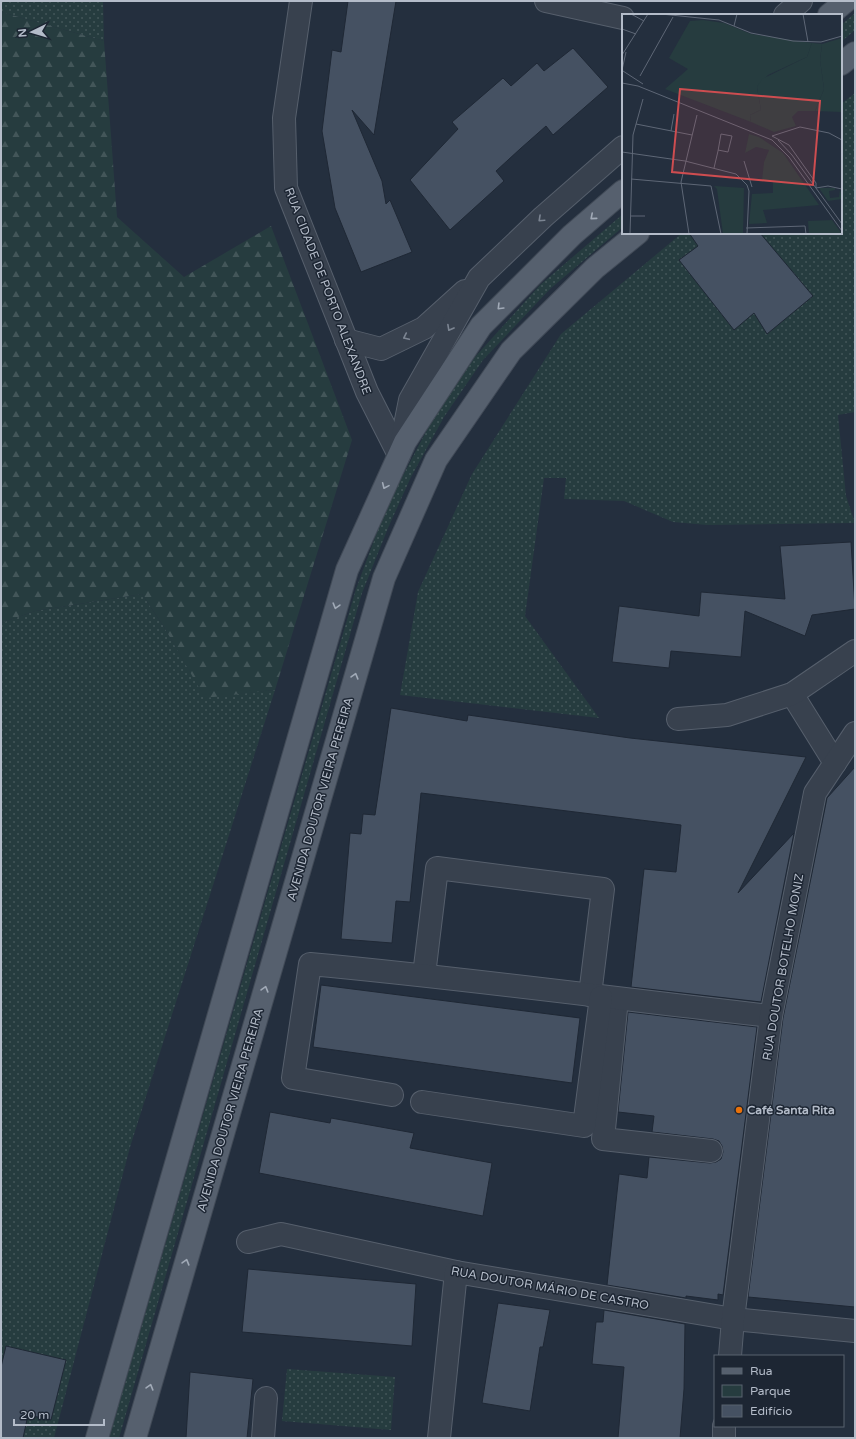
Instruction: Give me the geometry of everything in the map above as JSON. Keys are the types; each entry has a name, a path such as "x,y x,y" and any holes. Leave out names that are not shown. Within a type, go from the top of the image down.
{"main road":[{"path":"830,14 846,1"},
{"path":"842,63 855,53"},
{"path":"97,1438 347,570 405,442 480,326 572,235 622,192"},
{"name":"AVENIDA DOUTOR VIEIRA PEREIRA","path":"135,1438 384,578 436,460 511,351 595,268 637,234"}],"street":[{"name":"RUA CIDADE DE PORTO ALEXANDRE","path":"301,1 284,118 286,188 367,392 399,455"},
{"path":"546,1 594,6 622,18"},
{"path":"786,14 801,1"},
{"path":"346,340 380,349 424,328 543,217 622,148"},
{"path":"399,455 410,400 479,278"},
{"path":"678,719 728,715 792,694 855,651"},
{"path":"792,694 835,763"},
{"name":"RUA DOUTOR BOTELHO MONIZ","path":"730,1355 733,1319 771,1016 815,794 855,733"},
{"path":"424,975 438,868 603,889 603,1139 711,1151"},
{"path":"392,1095 293,1078 310,964 424,975 771,1016"},
{"path":"422,1102 584,1126 602,997"},
{"name":"RUA DOUTOR MÁRIO DE CASTRO","path":"248,1242 281,1234 456,1272 733,1319 855,1331"},
{"path":"439,1438 456,1272"},
{"path":"263,1438 266,1398"},
{"path":"724,1427 724,1438"}],"green space":[{"path":"1,1 103,1 104,41 1,12"},
{"path":"1,12 104,41 117,217 184,277 271,226 352,440 275,690 205,698 164,627 142,594 35,611 1,623"},
{"path":"855,13 855,30 842,41 842,24"},
{"path":"855,93 855,412 838,415 846,496 855,523 707,525 673,522 624,501 564,499 566,478 544,478 525,616 599,718 400,695 418,592 472,474 561,334 681,234 842,234 842,103"},
{"path":"622,215 622,228 550,289 483,360 444,417 411,477 388,528 362,593 119,1438 109,1438 356,589 386,508 430,424 475,357 540,285"},
{"path":"142,594 164,627 205,697 275,690 130,1147 54,1438 1,1438 1,623 35,611"},
{"path":"287,1369 395,1377 391,1430 282,1421"}],"building":[{"path":"348,1 396,1 374,135 352,110 382,181 386,204 390,200 412,252 361,272 335,208 322,131 332,50 341,52"},
{"path":"573,48 608,87 553,135 546,126 520,149 496,171 504,181 450,230 410,180 458,129 452,122 503,78 511,86 537,63 544,71"},
{"path":"690,234 761,234 813,296 767,334 754,313 734,330 679,260 698,246"},
{"path":"851,542 855,609 812,615 805,636 745,611 741,657 671,651 669,668 612,662 619,606 699,616 701,592 785,599 780,546"},
{"path":"391,708 467,721 468,715 630,738 806,757 738,893 794,833 761,1002 631,987 644,869 676,872 681,825 421,793 410,902 396,901 392,943 341,939 350,833 361,834 363,814 375,815"},
{"path":"855,767 855,1307 748,1297 783,1018 827,798"},
{"path":"321,985 580,1018 572,1083 313,1047"},
{"path":"628,1012 757,1027 723,1295 718,1294 718,1300 686,1296 686,1298 607,1285 619,1174 647,1178 649,1157 710,1163 721,1159 723,1152 719,1141 713,1139 652,1132 654,1116 618,1112"},
{"path":"270,1112 330,1123 331,1118 414,1133 410,1148 492,1163 483,1216 259,1173"},
{"path":"248,1269 416,1284 412,1346 242,1332"},
{"path":"498,1303 550,1310 543,1347 540,1347 530,1411 482,1403"},
{"path":"604,1310 685,1324 684,1389 680,1438 618,1438 624,1367 592,1364 596,1322 603,1322"},
{"path":"6,1346 66,1360 51,1420 28,1415 23,1438 1,1438 1,1367"},
{"path":"190,1372 253,1379 247,1438 186,1438"}],"place":[{"name":"Café Santa Rita","path":"739,1110"}]}
